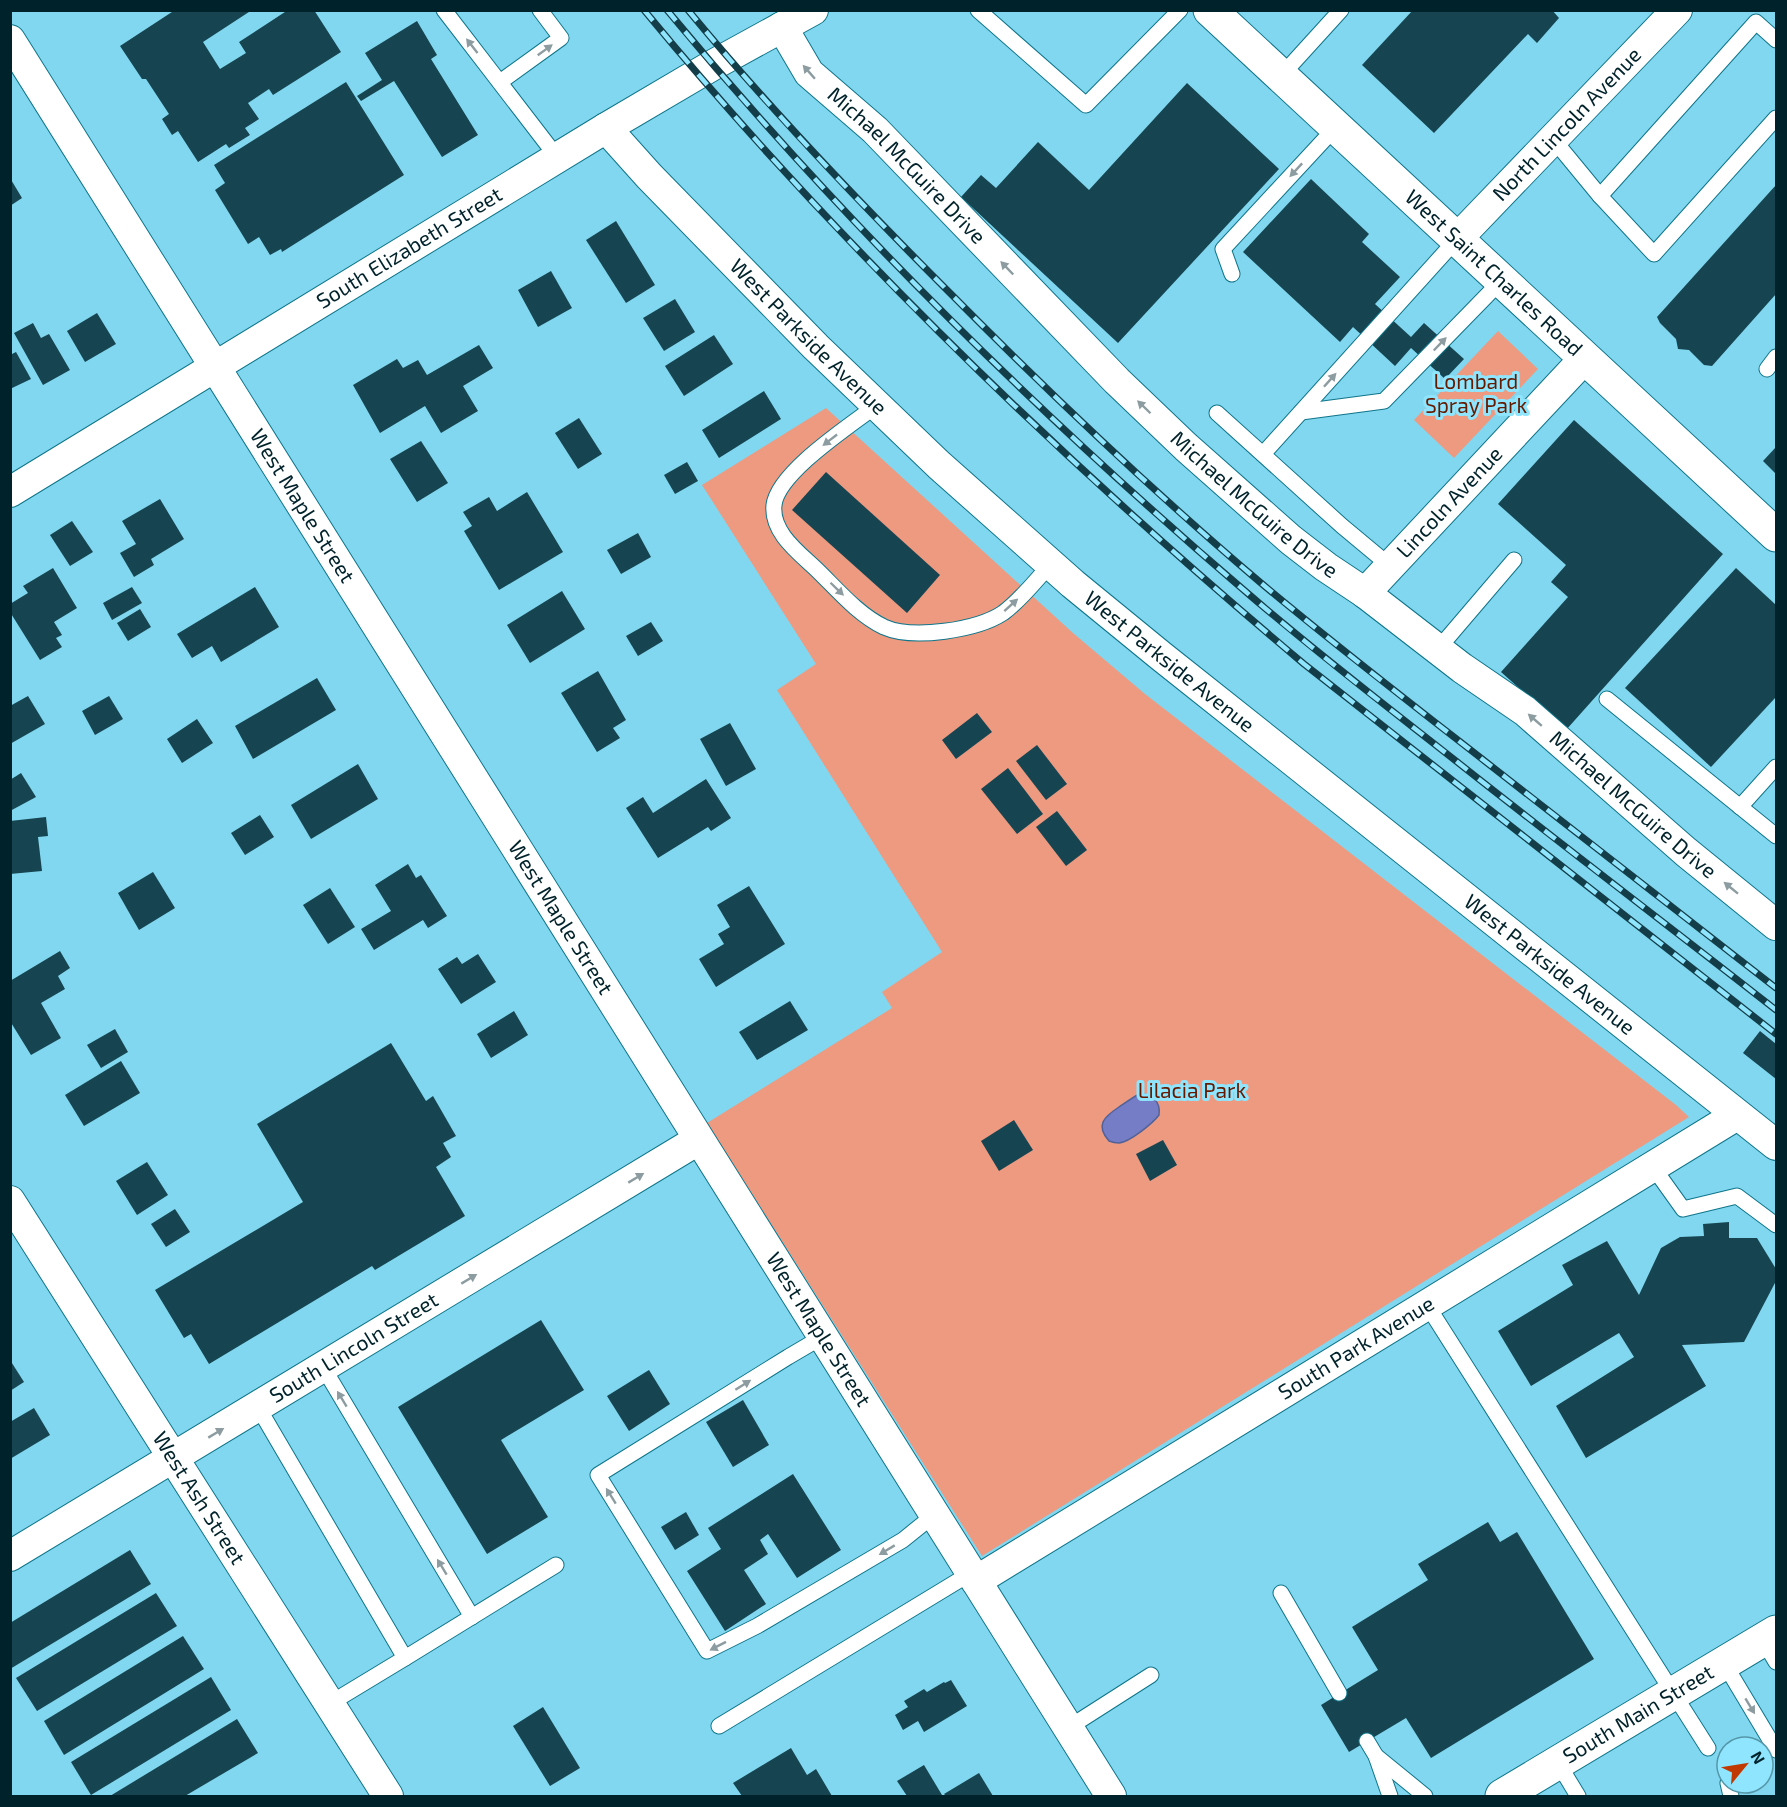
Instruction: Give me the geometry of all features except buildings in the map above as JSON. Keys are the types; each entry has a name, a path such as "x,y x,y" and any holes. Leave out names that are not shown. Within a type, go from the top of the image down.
{"main road":[{"name":"West Saint Charles Road","path":"1210,10 1776,535"},
{"name":"South Main Street","path":"1502,1797 1724,1663 1772,1644"}],"street":[{"name":"North Lincoln Avenue","path":"1457,239 1677,10"},
{"name":"South Elizabeth Street","path":"10,492 606,128 793,18"},
{"name":"Michael McGuire Drive","path":"793,18 809,73 875,130 1117,381 1186,447 1291,540 1525,711 1686,852 1776,925"},
{"name":"West Maple Street","path":"10,40 1111,1797"},
{"name":"West Parkside Avenue","path":"606,128 649,176 800,330 939,465 1051,564 1161,656 1776,1146"},
{"name":"Lincoln Avenue","path":"1365,593 1585,358"},
{"name":"South Park Avenue","path":"973,1577 1427,1305 1737,1115"},
{"name":"South Lincoln Street","path":"10,1556 698,1140"},
{"name":"West Ash Street","path":"10,1201 388,1797"}],"lane":[{"path":"444,10 557,158"},
{"path":"500,82 561,38 540,10"},
{"path":"978,10 1086,105 1180,10"},
{"path":"1281,76 1341,10"},
{"path":"1600,196 1756,22 1776,40"},
{"path":"1553,139 1600,196 1654,254 1776,118"},
{"path":"1232,274 1223,249 1336,127"},
{"path":"1263,454 1457,239"},
{"path":"1301,412 1384,401 1502,280"},
{"path":"877,405 828,441 788,477 778,493 774,506 777,522 787,541 857,609 883,626 903,633 930,633 986,622 1004,612 1051,564"},
{"path":"1217,413 1390,566"},
{"path":"1438,649 1514,560"},
{"path":"1608,699 1776,837"},
{"path":"1740,807 1776,767"},
{"path":"1653,1167 1683,1209 1737,1196 1776,1225"},
{"path":"1427,1305 1708,1748"},
{"path":"822,1337 598,1475 701,1642 707,1651 757,1626 903,1540 934,1515"},
{"path":"323,1367 472,1617"},
{"path":"258,1407 405,1658"},
{"path":"330,1704 556,1566"},
{"path":"719,1726 973,1577"},
{"path":"1281,1593 1339,1693"},
{"path":"1724,1663 1776,1750"},
{"path":"1068,1728 1151,1676"},
{"path":"1368,1741 1376,1756 1390,1797"},
{"path":"1376,1756 1425,1797"},
{"path":"1558,1763 1578,1797"}],"green space":[{"name":"Lombard Spray Park","path":"1498,331 1538,369 1454,458 1414,420"},
{"name":"Lilacia Park","path":"826,408 1073,633 1145,694 1689,1117 982,1556 707,1123 892,1008 882,992 942,952 777,690 816,664 702,485"}],"water":[{"path":"1139,1094 1155,1099 1159,1106 1159,1115 1147,1127 1124,1142 1109,1141 1103,1130 1103,1122 1114,1111"}],"railway":[{"path":"644,10 719,99 877,269 1043,433 1129,511 1304,664 1776,1034"},
{"path":"667,10 802,164 944,313 1017,385 1168,524 1349,677 1776,1010"},
{"path":"688,10 781,117 877,219 1020,363 1179,511 1261,583 1353,658 1776,988"}]}
